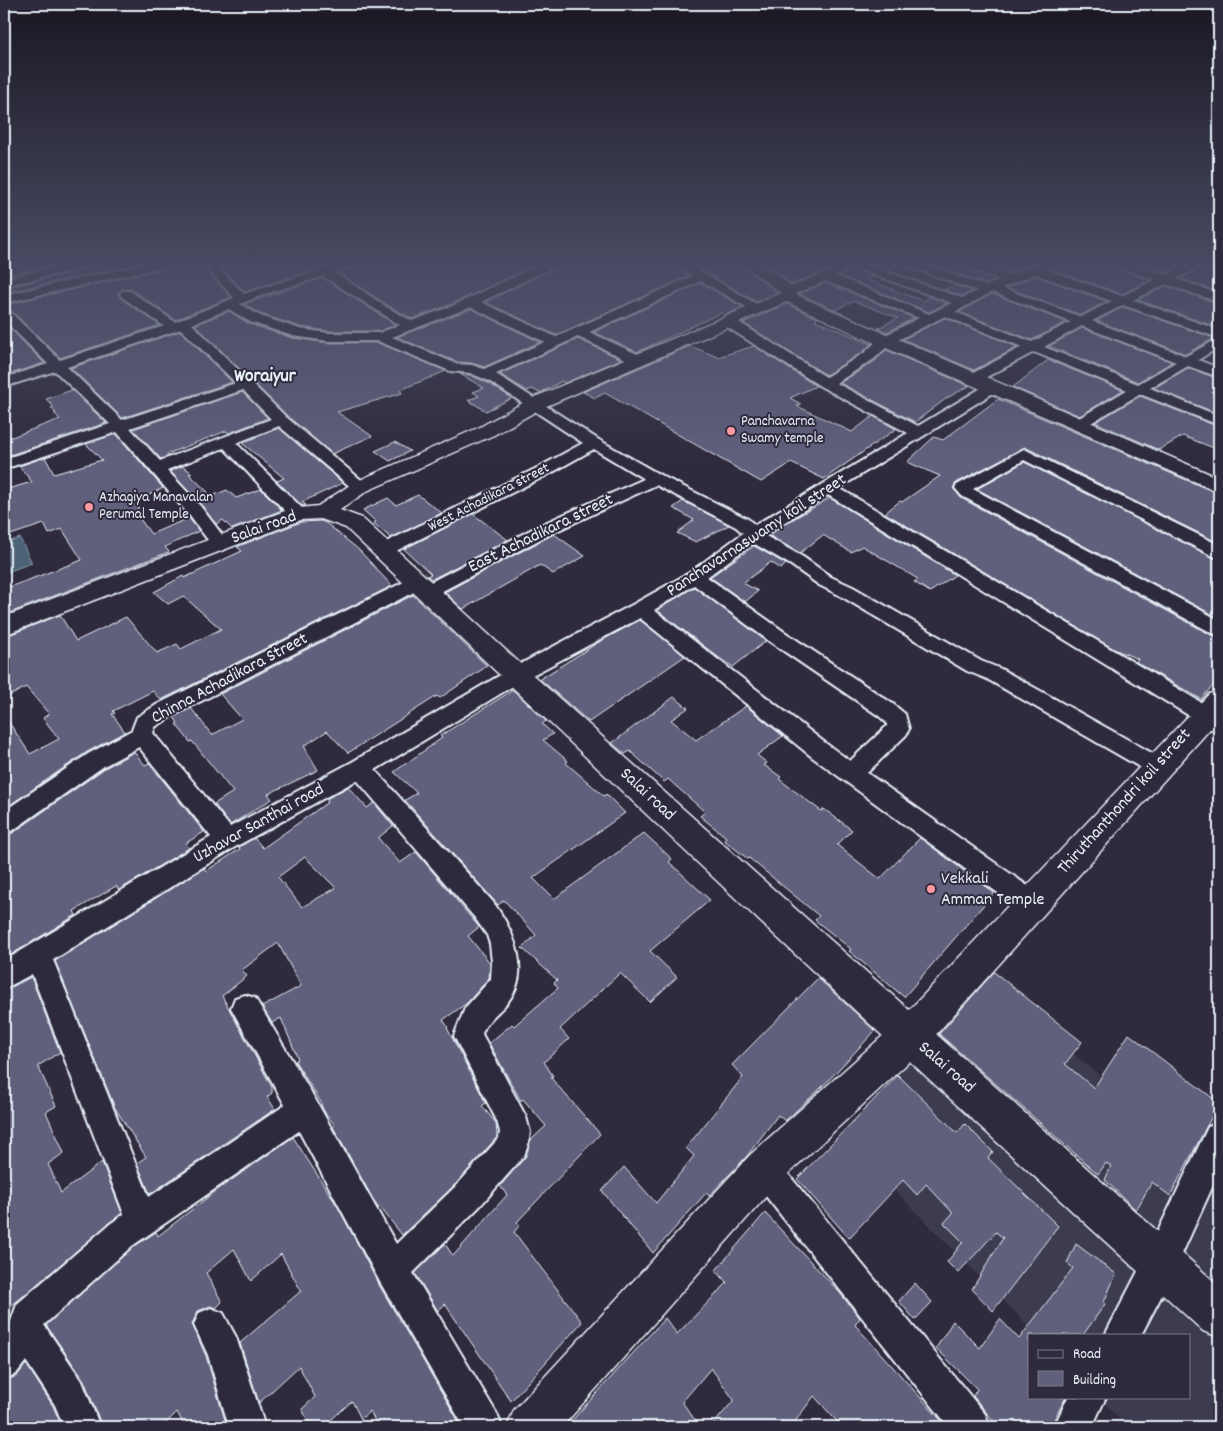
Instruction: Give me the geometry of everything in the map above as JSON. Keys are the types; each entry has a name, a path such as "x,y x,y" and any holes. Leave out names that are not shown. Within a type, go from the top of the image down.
{"main road":[{"path":"310,513 360,487 486,431 535,404 712,329"},
{"path":"860,329 1216,482"},
{"name":"Salai road","path":"4,626 220,544 310,513 354,523 516,675 910,1036 1160,1264 1219,1315"},
{"name":"Thiruthanthondri koil street","path":"530,1427 764,1169 910,1036 1158,766 1215,713"}],"street":[{"path":"17,329 120,426 195,510 220,544"},
{"path":"4,383 56,364 170,329"},
{"path":"182,329 281,420 360,487"},
{"path":"285,329 298,333 328,337 380,337 404,329"},
{"path":"527,329 555,342"},
{"path":"485,374 586,329"},
{"path":"740,329 825,383 920,433"},
{"path":"825,383 869,356 885,341 908,329"},
{"path":"987,329 1219,421"},
{"path":"974,378 1069,329"},
{"path":"1100,329 1219,373"},
{"path":"1204,329 1219,334"},
{"path":"579,332 638,359"},
{"path":"380,337 455,368 470,368 485,374 594,443 656,479 742,523 762,542 797,561 825,582 846,591 974,666 994,674 1158,766"},
{"path":"1079,424 1188,362 1219,342"},
{"path":"4,464 244,385"},
{"name":"Panchavarnaswamy koil street","path":"516,675 641,609 695,577 754,534 993,387"},
{"path":"157,468 281,420"},
{"path":"226,441 310,513"},
{"name":"West Achadikara street","path":"384,550 594,443"},
{"path":"1219,552 1024,454 963,488 968,493 1219,628"},
{"name":"East Achadikara street","path":"423,586 656,479"},
{"path":"829,489 1215,713"},
{"path":"695,577 897,720 898,729 851,774"},
{"name":"Chinna Achadikara Street","path":"4,824 88,765 142,735 145,723 164,710 423,586"},
{"path":"641,609 851,774 1033,904"},
{"name":"Uzhavar Santhai road","path":"4,976 227,840 360,768 516,675"},
{"path":"142,735 227,840"},
{"path":"360,768 484,910 498,930 505,956 504,983 500,991 474,1018 469,1026 468,1036 511,1117 515,1132 514,1145 469,1195 392,1270"},
{"path":"38,956 142,1220"},
{"path":"245,1008 304,1110 392,1270 484,1427"},
{"path":"4,1362 26,1331 29,1316 121,1235 304,1110"},
{"path":"1123,1334 1160,1264 1219,1138"},
{"path":"764,1169 972,1427"},
{"path":"211,1325 224,1349 248,1427"},
{"path":"26,1331 69,1394 82,1427"},
{"path":"1072,1427 1087,1398"}],"shaded area":[{"path":"981,981 1219,1170 1219,1427 1128,1427 1099,1398 1190,1398 1190,1334 1036,1334 843,1138"}],"water":[{"path":"20,538 32,563 4,573 4,543"}],"building":[{"path":"4,329 11,329 44,363 4,376"},
{"path":"30,329 149,329 60,358"},
{"path":"199,329 264,329 292,338 328,343 378,343 446,371 400,390 402,393 337,412 372,436 332,454 287,416"},
{"path":"312,329 385,329 379,331 328,331"},
{"path":"419,329 512,329 540,342 484,367 472,363 457,362 397,337"},
{"path":"543,329 570,329 556,335"},
{"path":"601,329 687,329 637,352 594,332"},
{"path":"752,329 835,329 871,344 863,352 826,375"},
{"path":"880,329 893,329 887,332"},
{"path":"923,329 972,329 1018,347 974,370 903,339"},
{"path":"1003,329 1053,329 1032,340"},
{"path":"1081,329 1084,329 1172,362 1138,382 1049,346"},
{"path":"1118,329 1187,329 1214,338 1186,354"},
{"path":"180,331 232,382 122,418 71,368"},
{"path":"578,339 621,359 565,383 562,381 540,393 532,389 527,391 500,374"},
{"name":"Panchavarna Swamy temple","path":"690,346 718,357 754,346 816,386 790,398 801,404 797,406 852,432 873,416 896,429 824,479 791,463 761,482 605,393 595,398 583,392"},
{"path":"886,350 969,386 947,398 915,422 840,383 875,361"},
{"path":"1048,360 1123,390 1080,416 1013,387"},
{"path":"1188,368 1219,379 1219,414 1154,388"},
{"path":"460,374 470,375 488,383 512,398 486,411 468,400 479,396 473,392 484,388"},
{"path":"72,390 106,423 4,457 4,440 60,419 51,408 54,407 46,399"},
{"path":"242,392 268,418 229,433 226,431 167,454 169,456 161,459 133,429"},
{"path":"1140,396 1219,427 1219,450 1183,436 1159,450 1095,422"},
{"path":"998,399 1219,494 1219,543 1025,447 956,483 953,488 961,498 1211,635 1219,637 1219,679 1201,699 1136,662 1138,659 1114,649 885,513 900,501 902,502 940,476 907,462 934,437 943,440"},
{"path":"279,428 343,483 302,502 306,505 302,506 277,481 284,478 242,443"},
{"name":"Azhagiya Manavalan Perumal Temple","path":"116,434 163,488 139,500 137,515 151,534 189,518 199,531 165,547 169,552 4,615 4,589 82,560 62,529 49,534 44,524 4,537 4,490 32,482 19,466 45,457 54,474 102,460 86,444"},
{"path":"395,442 410,451 390,461 375,451"},
{"path":"1024,462 1219,560 1219,618 977,489"},
{"path":"183,466 192,473 189,474 212,496 227,490 236,498 261,489 282,510 232,529 223,520 216,524 170,471"},
{"path":"418,495 442,513 391,538 373,523 376,522 363,510 388,498 396,505"},
{"path":"830,498 955,575 930,592 914,582 918,579 862,546 851,552 823,535 800,553 770,536 781,526"},
{"path":"683,501 729,525 696,542 677,533 694,520 673,508"},
{"path":"473,514 508,540 432,579 427,576 431,574 404,549"},
{"path":"321,521 359,550 392,586 161,700 153,691 113,711 115,713 112,714 125,732 87,752 4,809 4,715 30,754 59,739 43,718 49,714 26,687 4,699 4,637 60,615 76,641 126,617 157,653 177,644 181,649 221,629 183,596 168,604 154,592 183,576 184,578 242,551 237,547 244,544 301,522"},
{"path":"554,534 585,556 553,574 540,565 463,609 445,592"},
{"path":"754,546 786,564 781,569 771,562 743,583 758,591 745,602 710,577"},
{"path":"694,587 766,641 733,667 657,610"},
{"path":"413,595 487,666 440,698 437,696 348,753 327,731 304,746 318,770 268,794 272,799 230,825 214,804 233,792 192,741 190,742 176,724 178,723 174,717 191,708 212,735 242,719 220,694"},
{"path":"640,620 685,656 589,722 540,679 599,642"},
{"path":"513,690 546,721 542,724 553,734 543,740 568,761 566,763 604,796 606,794 625,813 533,878 554,899 644,833 672,859 669,862 710,900 650,951 677,977 650,1002 620,973 560,1029 569,1039 544,1062 553,1076 551,1078 600,1134 517,1222 520,1225 514,1232 582,1322 511,1401 445,1304 438,1311 415,1273 445,1244 453,1256 507,1195 500,1186 525,1157 530,1141 546,1126 523,1099 521,1101 489,1043 512,1024 514,1026 558,988 554,983 557,980 522,948 536,935 504,900 498,905 405,800 417,793 394,772 442,738 440,736"},
{"path":"674,697 688,708 671,720 696,740 746,706 783,736 757,755 767,763 764,765 781,777 779,779 821,811 824,809 852,830 837,845 880,879 920,838 994,893 904,997 849,951 851,949 815,920 819,916 749,858 724,840 726,837 700,816 705,812 668,779 664,782 630,751 625,754 612,743"},
{"path":"134,752 145,765 149,763 204,832 186,843 189,848 119,890 116,886 74,911 76,915 4,959 4,836 13,833 105,768"},
{"path":"348,787 367,808 374,803 393,826 378,838 400,863 416,852 479,927 468,936 490,963 489,978 467,1003 443,1020 486,1103 482,1106 496,1123 497,1137 457,1183 402,1235 380,1207 378,1208 333,1127 335,1125 325,1113 322,1104 295,1061 298,1059 281,1018 272,1023 262,1007 301,986 278,943 242,970 247,976 222,996 272,1087 272,1093 267,1097 275,1109 150,1194 137,1163 146,1157 115,1108 55,961 204,868 206,871 254,838 263,848 328,802 326,799","holes":["305,857 336,888 302,907 278,877"]},
{"path":"994,972 1082,1042 1065,1064 1094,1088 1129,1034 1219,1103 1170,1196 1152,1182 1136,1210 1105,1180 1111,1166 1106,1163 1098,1174 939,1034"},
{"path":"31,977 60,1052 38,1066 56,1106 46,1112 64,1153 48,1164 61,1193 102,1162 122,1213 4,1312 4,991"},
{"path":"818,978 875,1031 822,1087 785,1121 778,1115 747,1156 709,1196 706,1193 653,1253 602,1191 624,1167 656,1203 694,1156 686,1148 743,1077 732,1065"},
{"path":"898,1075 957,1133 965,1124 993,1152 988,1158 1058,1226 993,1311 972,1289 1003,1238 996,1232 958,1273 947,1262 963,1242 944,1223 953,1213 926,1184 917,1195 903,1180 849,1238 797,1179"},
{"path":"293,1137 338,1207 378,1283 462,1427 378,1427 370,1411 361,1419 352,1401 323,1427 311,1427 302,1409 315,1397 299,1366 259,1403 240,1343 301,1291 281,1254 251,1281 234,1249 206,1273 222,1302 216,1308 210,1306 198,1311 192,1324 206,1356 227,1427 185,1427 177,1412 162,1427 102,1427 84,1380 46,1325 133,1247 156,1232 158,1236 213,1193"},
{"path":"765,1213 840,1293 860,1318 855,1325 947,1427 842,1427 814,1396 791,1427 711,1427 734,1400 711,1368 682,1402 700,1427 566,1427 665,1318 677,1334 727,1283 716,1270"},
{"path":"1076,1244 1116,1274 1104,1302 1105,1304 1084,1334 1028,1334 1028,1398 1065,1398 1050,1427 998,1427 973,1396 977,1389 936,1348 953,1321 980,1348 1000,1319 1019,1339 1073,1268 1067,1263"},
{"path":"915,1283 932,1302 915,1320 899,1301"},
{"path":"26,1364 53,1406 62,1427 12,1427 4,1416 4,1381 17,1376"}],"place":[{"name":"Panchavarna Swamy temple","path":"731,431"},
{"name":"Azhagiya Manavalan Perumal Temple","path":"89,507"},
{"name":"Vekkali Amman Temple","path":"931,889"}],"district":[{"name":"Woraiyur","path":"265,377"}]}
